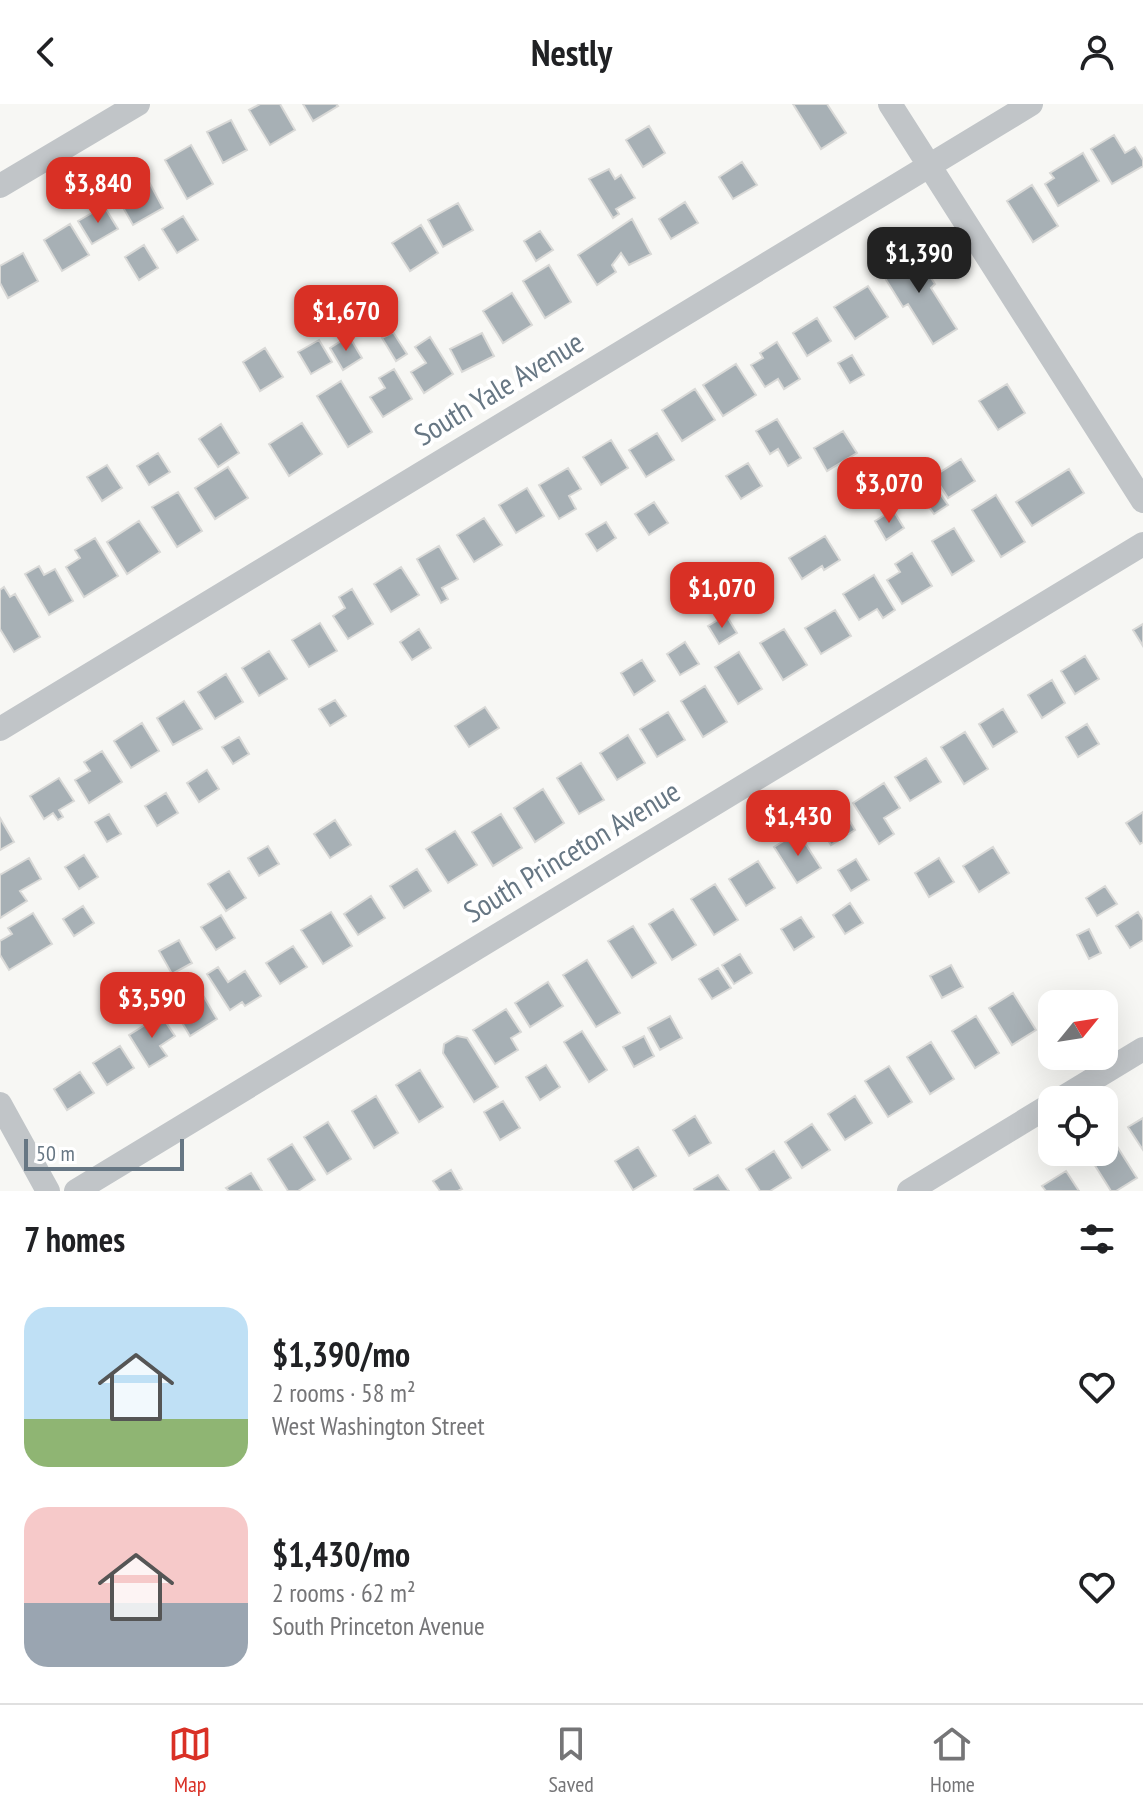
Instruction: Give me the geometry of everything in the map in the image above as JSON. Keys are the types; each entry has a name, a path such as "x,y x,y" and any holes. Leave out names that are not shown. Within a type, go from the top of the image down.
{"street":[{"path":"0,186 138,104"},
{"path":"890,104 1143,501"},
{"name":"South Yale Avenue","path":"0,729 1031,104"},
{"name":"South Princeton Avenue","path":"76,1191 1143,544"},
{"path":"1082,1086 1143,1049"},
{"path":"0,1104 48,1191"},
{"path":"909,1191 1038,1113"}],"building":[{"path":"260,104 280,104 295,130 270,145 249,110"},
{"path":"303,104 336,104 338,106 313,121"},
{"path":"793,104 827,104 846,133 821,149"},
{"path":"231,120 247,150 223,163 207,132"},
{"path":"649,126 665,153 643,167 626,140"},
{"path":"1114,135 1125,153 1135,147 1143,166 1112,184 1091,149"},
{"path":"191,145 213,184 187,199 165,160"},
{"path":"1083,153 1099,181 1058,206 1045,184 1054,178 1050,173"},
{"path":"742,162 757,185 733,199 719,177"},
{"path":"609,169 615,179 621,175 635,198 616,209 619,214 613,218 589,179"},
{"path":"148,180 163,208 133,225 117,197"},
{"path":"1032,185 1058,226 1033,242 1007,201"},
{"path":"685,202 698,223 671,239 659,219"},
{"path":"458,203 473,230 443,247 428,220"},
{"path":"104,206 118,229 92,244 78,221"},
{"path":"183,216 198,240 177,253 162,229"},
{"path":"632,219 651,254 629,265 621,253 612,265 616,272 597,285 578,255"},
{"path":"70,224 89,255 62,271 44,240"},
{"path":"421,225 438,253 410,271 392,243"},
{"path":"540,231 553,250 536,261 524,241"},
{"path":"144,245 158,268 139,280 125,257"},
{"path":"912,249 935,284 931,288 957,329 933,344 908,304 903,307 880,270"},
{"path":"23,253 38,281 8,298 0,283 0,266"},
{"path":"549,265 571,302 545,318 523,281"},
{"path":"868,286 888,317 855,339 834,307"},
{"path":"512,293 532,325 503,343 483,311"},
{"path":"817,318 831,341 807,356 793,333"},
{"path":"393,332 407,354 396,361 382,338"},
{"path":"482,333 494,356 462,372 450,349"},
{"path":"349,336 362,358 343,370 330,348"},
{"path":"430,337 453,374 424,393 411,372 426,363 415,347"},
{"path":"319,340 332,362 311,374 298,352"},
{"path":"777,342 800,379 784,389 778,379 765,387 751,365 763,358 760,353"},
{"path":"265,348 283,377 260,391 243,362"},
{"path":"852,355 864,375 850,383 838,363"},
{"path":"736,364 756,395 723,416 703,385"},
{"path":"394,369 412,399 383,417 370,397 385,388 379,378"},
{"path":"341,381 372,432 348,447 317,396"},
{"path":"1007,384 1025,413 998,430 979,401"},
{"path":"695,389 715,420 682,441 662,410"},
{"path":"777,419 801,458 788,466 778,449 770,454 756,431"},
{"path":"302,423 322,454 289,476 269,444"},
{"path":"221,424 239,453 218,467 199,439"},
{"path":"843,431 857,453 827,471 814,448"},
{"path":"657,433 674,460 646,477 629,450"},
{"path":"611,440 628,468 601,485 583,457"},
{"path":"158,453 170,472 149,485 137,466"},
{"path":"961,459 975,481 948,498 934,476"},
{"path":"748,463 762,486 741,499 726,476"},
{"path":"107,465 122,488 102,501 87,477"},
{"path":"228,467 248,498 215,519 195,488"},
{"path":"568,468 581,489 569,496 576,509 559,519 539,485"},
{"path":"1069,469 1084,493 1032,526 1016,502"},
{"path":"527,488 544,516 516,533 499,505"},
{"path":"936,488 948,505 934,514 922,497"},
{"path":"178,492 202,531 177,547 152,507"},
{"path":"996,495 1025,542 1001,557 972,510"},
{"path":"654,502 668,523 649,535 635,514"},
{"path":"893,510 904,528 886,540 875,521"},
{"path":"484,518 502,545 474,562 457,535"},
{"path":"139,521 160,552 127,574 107,542"},
{"path":"606,522 616,538 597,551 586,534"},
{"path":"954,528 974,561 952,575 932,541"},
{"path":"825,536 840,560 824,570 822,566 802,579 789,558"},
{"path":"95,538 118,576 84,597 66,567 80,558 75,550"},
{"path":"439,546 458,579 442,588 448,599 441,603 417,559"},
{"path":"912,553 932,586 902,604 887,580 900,572 895,564"},
{"path":"39,566 44,575 55,569 73,601 49,615 25,574"},
{"path":"401,567 419,595 391,612 374,584"},
{"path":"874,575 895,610 883,618 877,609 859,620 843,594"},
{"path":"4,587 10,597 15,594 40,637 14,652 0,629 0,590"},
{"path":"352,589 373,624 348,639 333,616 345,608 339,597"},
{"path":"835,610 851,636 821,654 805,628"},
{"path":"726,615 737,633 719,644 708,626"},
{"path":"320,623 337,651 309,667 292,640"},
{"path":"1143,624 1143,646 1133,630"},
{"path":"419,629 431,648 412,660 400,642"},
{"path":"784,629 807,665 783,680 760,643"},
{"path":"685,642 699,664 680,675 667,654"},
{"path":"269,651 287,679 259,696 242,668"},
{"path":"739,652 762,689 738,704 715,667"},
{"path":"1085,656 1099,679 1075,694 1061,671"},
{"path":"642,660 655,681 634,695 621,673"},
{"path":"226,674 243,702 215,719 198,692"},
{"path":"1052,680 1065,703 1042,718 1028,695"},
{"path":"705,686 727,722 703,737 681,701"},
{"path":"335,700 346,716 330,726 319,709"},
{"path":"184,701 202,729 173,745 157,718"},
{"path":"485,707 499,728 469,747 455,726"},
{"path":"1003,709 1017,732 993,747 979,724"},
{"path":"668,712 685,740 657,757 640,729"},
{"path":"142,723 159,751 131,768 114,741"},
{"path":"1087,724 1099,744 1078,757 1066,737"},
{"path":"965,732 988,769 964,784 941,747"},
{"path":"628,735 645,763 617,780 600,753"},
{"path":"239,737 249,754 233,764 222,747"},
{"path":"102,751 122,782 89,803 75,780 90,771 84,762"},
{"path":"926,758 941,782 910,801 895,777"},
{"path":"581,763 604,800 579,814 557,778"},
{"path":"207,770 219,789 199,802 187,783"},
{"path":"59,778 74,801 59,810 63,817 58,820 53,813 44,819 30,796"},
{"path":"884,783 900,808 884,818 894,834 879,844 853,803"},
{"path":"543,789 564,823 535,842 514,808"},
{"path":"166,793 178,813 157,826 145,806"},
{"path":"841,807 855,830 831,845 817,822"},
{"path":"1143,812 1143,842 1140,844 1126,823"},
{"path":"109,814 121,834 107,842 95,822"},
{"path":"501,814 522,848 493,866 472,832"},
{"path":"0,818 14,842 0,850"},
{"path":"335,820 351,845 330,858 314,834"},
{"path":"455,831 477,865 448,883 426,849"},
{"path":"798,832 821,868 797,883 774,847"},
{"path":"268,846 279,864 259,876 248,858"},
{"path":"993,847 1009,873 979,892 963,866"},
{"path":"84,855 98,877 79,889 65,867"},
{"path":"29,858 41,879 20,891 27,901 0,918 0,875"},
{"path":"939,858 954,882 929,897 915,873"},
{"path":"856,859 869,880 851,891 838,870"},
{"path":"758,861 775,888 746,906 729,879"},
{"path":"417,869 431,891 404,908 390,886"},
{"path":"229,871 246,898 226,911 208,884"},
{"path":"715,884 738,920 714,935 691,899"},
{"path":"1105,886 1117,904 1097,916 1086,898"},
{"path":"371,896 385,918 358,935 344,914"},
{"path":"850,903 863,923 845,934 833,915"},
{"path":"83,906 94,923 74,936 63,919"},
{"path":"673,909 696,945 672,960 649,924"},
{"path":"331,912 352,946 323,964 301,930"},
{"path":"1138,912 1143,920 1143,940 1130,948 1116,926"},
{"path":"33,913 52,944 9,970 0,955 0,941 12,934 8,928"},
{"path":"221,915 235,938 216,950 201,927"},
{"path":"801,917 814,937 794,950 781,929"},
{"path":"633,926 656,963 632,978 608,941"},
{"path":"1089,929 1101,953 1089,959 1077,935"},
{"path":"179,940 192,963 172,974 159,951"},
{"path":"293,946 307,967 280,984 266,963"},
{"path":"740,954 752,973 734,984 722,965"},
{"path":"587,960 620,1013 596,1027 563,975"},
{"path":"951,965 963,987 942,998 930,976"},
{"path":"218,967 228,982 245,971 261,996 245,1006 242,1002 230,1010 207,974"},
{"path":"718,968 731,988 712,999 699,979"},
{"path":"548,982 563,1006 530,1027 515,1003"},
{"path":"1013,993 1036,1030 1012,1045 989,1008"},
{"path":"204,997 217,1019 190,1036 177,1014"},
{"path":"506,1009 521,1032 511,1038 518,1050 495,1064 473,1030"},
{"path":"161,1015 175,1036 160,1046 167,1056 149,1067 129,1035"},
{"path":"670,1016 682,1038 660,1050 648,1028"},
{"path":"976,1016 999,1053 975,1068 952,1031"},
{"path":"582,1031 607,1070 589,1082 564,1042"},
{"path":"457,1036 467,1038 498,1087 474,1102 443,1053 444,1044"},
{"path":"644,1036 654,1056 634,1067 623,1047"},
{"path":"931,1042 954,1079 930,1094 907,1057"},
{"path":"120,1046 134,1068 107,1085 93,1063"},
{"path":"546,1065 560,1087 540,1100 526,1077"},
{"path":"889,1066 912,1102 888,1117 865,1081"},
{"path":"420,1070 443,1107 419,1122 396,1085"},
{"path":"80,1072 94,1093 67,1110 54,1089"},
{"path":"376,1096 398,1133 374,1148 352,1111"},
{"path":"855,1096 872,1123 845,1140 828,1114"},
{"path":"503,1101 520,1128 500,1140 484,1112"},
{"path":"695,1116 711,1143 689,1156 673,1130"},
{"path":"1143,1118 1143,1150 1128,1127"},
{"path":"328,1122 351,1159 327,1174 304,1137"},
{"path":"812,1124 830,1150 802,1168 785,1142"},
{"path":"292,1144 315,1180 298,1191 288,1191 268,1159"},
{"path":"638,1147 656,1176 633,1190 615,1161"},
{"path":"1118,1148 1137,1178 1111,1191 1095,1166 1118,1166"},
{"path":"774,1151 791,1178 770,1191 760,1191 746,1169"},
{"path":"451,1170 462,1189 440,1191 433,1181"},
{"path":"1066,1171 1079,1191 1046,1191 1042,1186"},
{"path":"251,1173 262,1191 229,1191 226,1188"},
{"path":"718,1175 729,1191 695,1191 694,1189"}]}
